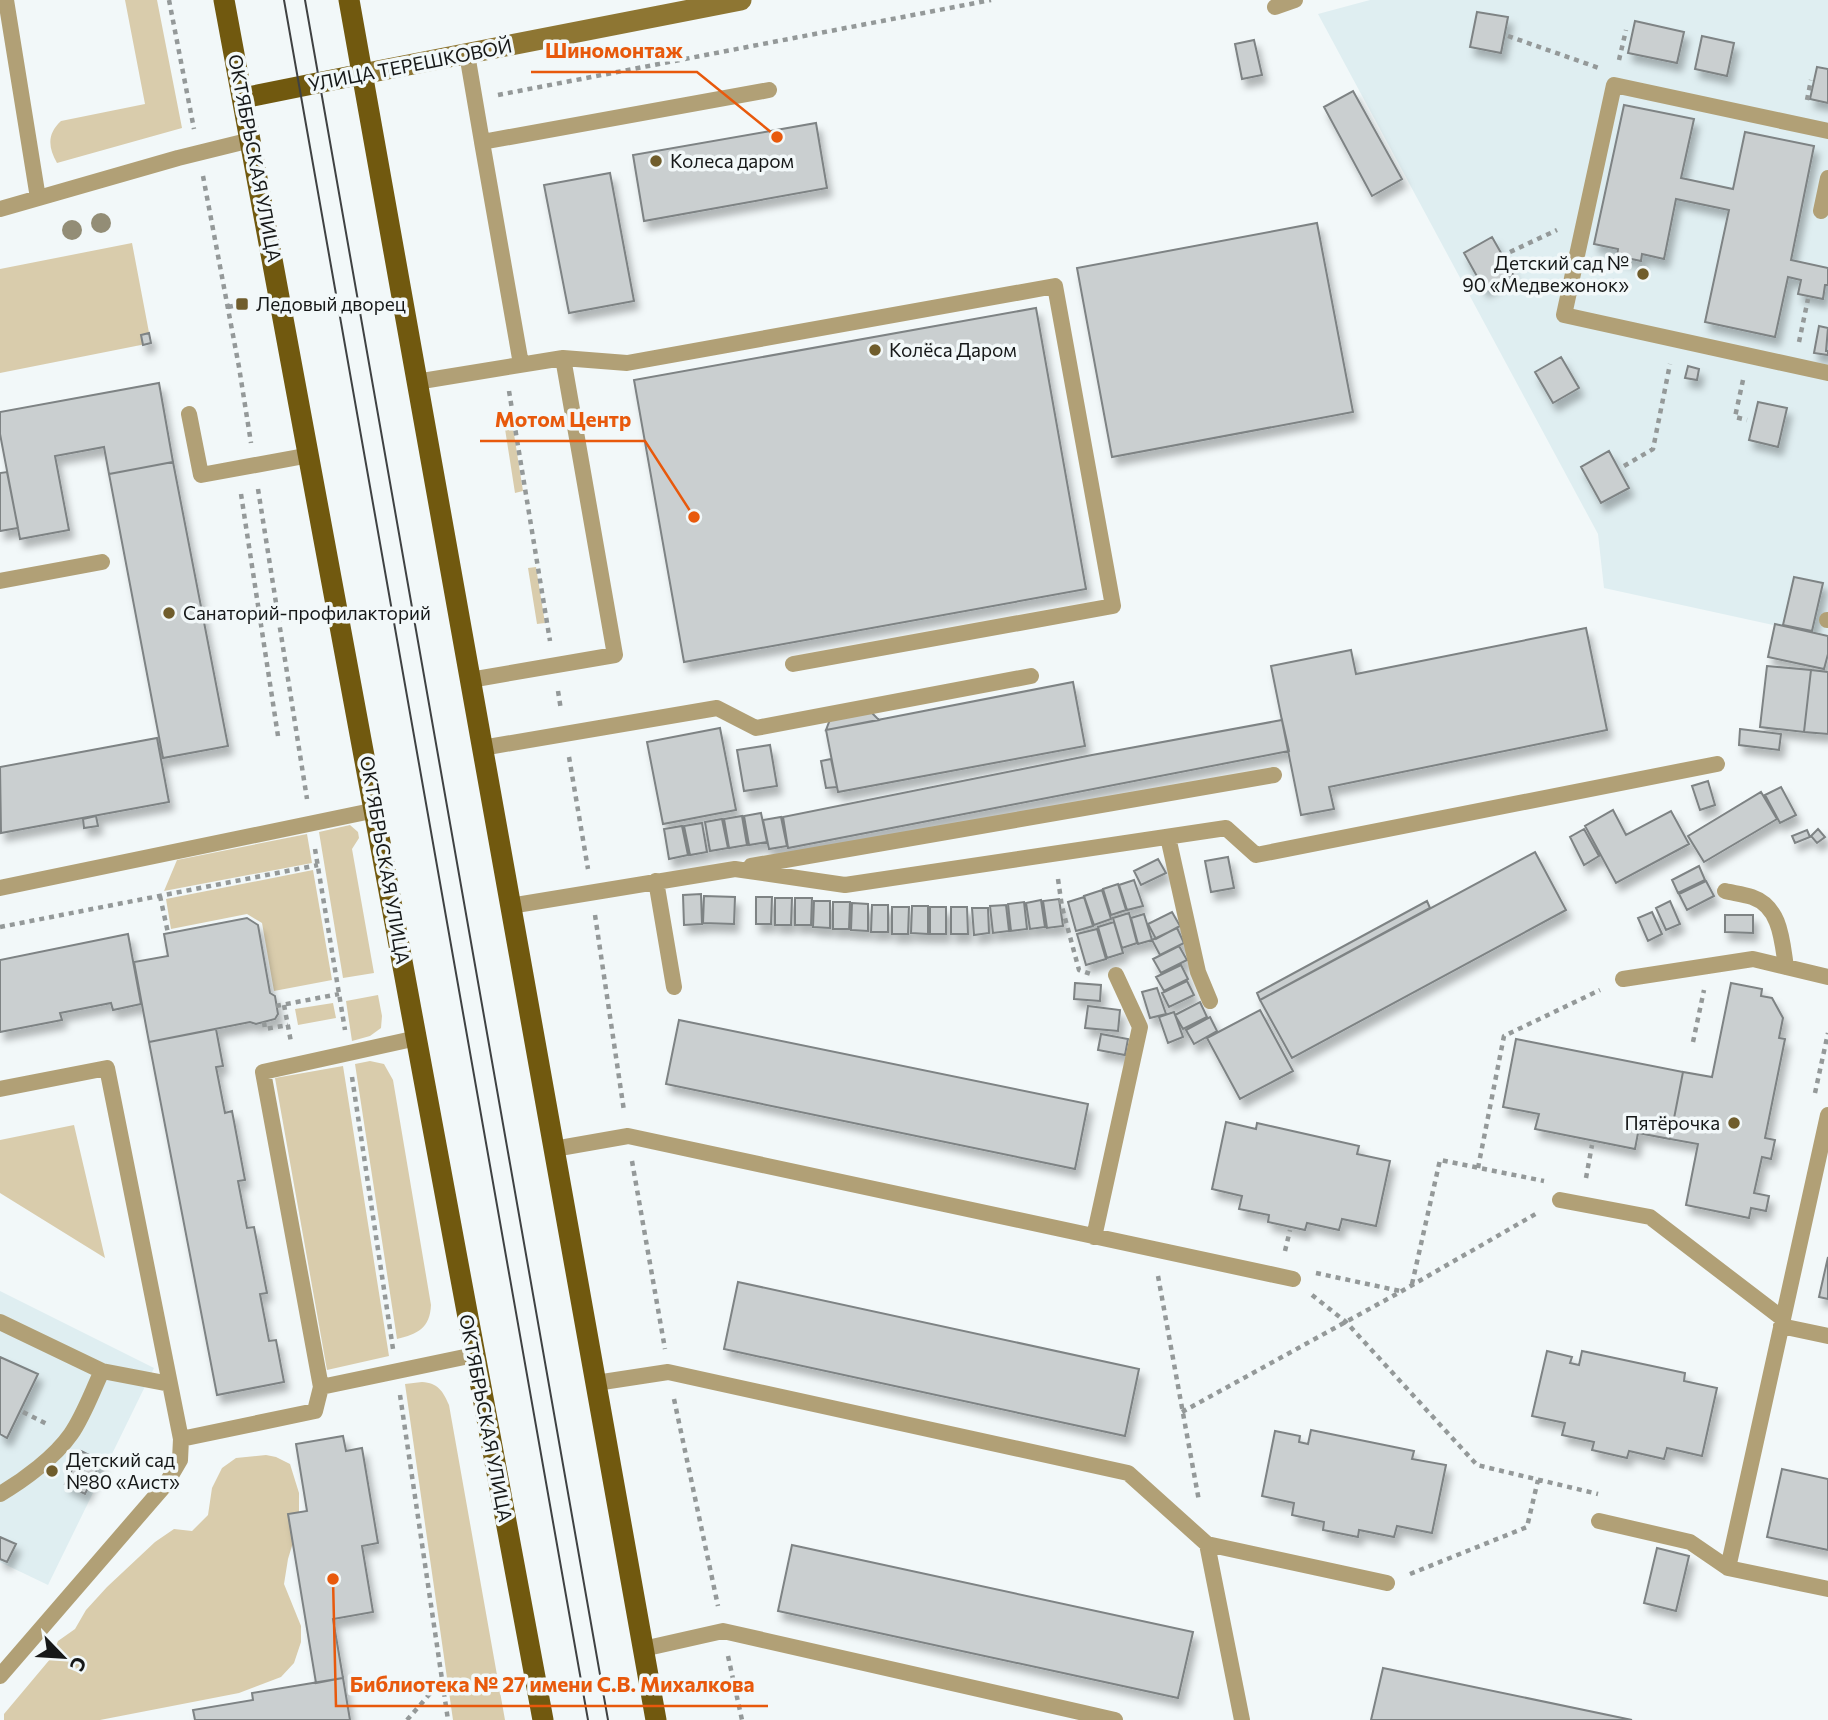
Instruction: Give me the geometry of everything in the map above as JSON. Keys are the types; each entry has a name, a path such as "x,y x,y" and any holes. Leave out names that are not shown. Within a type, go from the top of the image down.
{"main road":[{"name":"ОКТЯБРЬСКАЯ УЛИЦА","path":"224,0 543,1720"},
{"path":"349,0 656,1720"},
{"name":"УЛИЦА ТЕРЕШКОВОЙ","path":"243,97 362,74"}],"street":[{"name":"УЛИЦА ТЕРЕШКОВОЙ","path":"362,74 741,0"}],"lane":[{"path":"6,0 38,198"},
{"path":"1275,7 1295,0"},
{"path":"467,54 521,365"},
{"path":"1828,131 1614,85 1564,315 1828,373"},
{"path":"482,142 769,90"},
{"path":"0,209 251,140"},
{"path":"1821,211 1828,178"},
{"path":"416,382 564,358 627,363 1055,286 1113,606 793,664"},
{"path":"470,680 615,655 564,358"},
{"path":"189,414 201,475 310,455"},
{"path":"0,582 102,562"},
{"path":"482,748 717,708 756,728 1031,676"},
{"path":"735,869 845,885 1226,828 1256,855 1717,764"},
{"path":"510,906 1274,775"},
{"path":"0,888 376,810"},
{"path":"1168,837 1198,972 1210,1001"},
{"path":"656,881 674,987"},
{"path":"1725,891 1753,897 1768,906 1779,924 1786,967"},
{"path":"1623,979 1753,959 1828,977"},
{"path":"1094,1237 1140,1027 1116,975"},
{"path":"181,1439 315,1411 321,1387 263,1072 417,1038"},
{"path":"0,1089 107,1068 181,1439 180,1460 166,1484 0,1676"},
{"path":"1728,1568 1828,1115"},
{"path":"554,1149 628,1136 1293,1279"},
{"path":"1560,1200 1650,1217 1782,1322 1828,1336"},
{"path":"0,1322 102,1371 170,1384"},
{"path":"321,1387 474,1354"},
{"path":"0,1494 44,1462 69,1437 79,1422 102,1371"},
{"path":"596,1383 668,1372 1128,1473 1207,1544 1387,1583"},
{"path":"1599,1521 1690,1542 1728,1568 1828,1589"},
{"path":"1207,1544 1242,1720"},
{"path":"643,1648 723,1631 1115,1720"}],"path":[{"path":"169,0 228,307 254,466 349,1054 448,1720"},
{"path":"474,99 991,0"},
{"path":"1508,36 1604,70"},
{"path":"1510,252 1586,216"},
{"path":"1794,366 1808,299"},
{"path":"228,307 242,304"},
{"path":"1624,466 1653,449 1675,339"},
{"path":"1747,420 1735,416 1748,356"},
{"path":"237,469 278,736"},
{"path":"1054,854 1062,907 1079,970 1102,978 1116,975"},
{"path":"0,927 318,865"},
{"path":"160,896 167,933"},
{"path":"1693,1042 1709,966"},
{"path":"1478,1168 1504,1036 1623,979"},
{"path":"276,1006 339,994"},
{"path":"284,1005 296,1065"},
{"path":"264,1022 265,1029 288,1024"},
{"path":"1182,1412 1584,1188 1592,1145"},
{"path":"1412,1285 1440,1160 1544,1181"},
{"path":"1285,1254 1290,1230"},
{"path":"1154,1250 1207,1544"},
{"path":"1293,1279 1346,1322 1477,1465 1603,1495"},
{"path":"23,1412 58,1428"},
{"path":"1387,1583 1527,1527 1538,1480"},
{"path":"407,1720 442,1680"}],"shaded area":[{"path":"125,0 157,0 182,128 57,163 50,141 53,131 61,121 145,104"},
{"name":"Детский сад № 90 «Медвежонок»","path":"1370,0 1828,0 1828,637 1604,588 1598,534 1318,14"},
{"path":"132,243 151,343 0,373 0,269"},
{"path":"511,415 523,491 515,493 503,416"},
{"path":"536,567 545,623 537,624 528,568"},
{"path":"350,825 358,832 359,838 352,849 374,973 343,978 319,832"},
{"path":"307,834 312,863 164,891 177,860"},
{"path":"313,870 332,980 274,991 262,923 247,914 171,929 166,899"},
{"path":"378,995 381,1028 370,1036 352,1041 346,1001"},
{"path":"333,1003 336,1018 298,1025 295,1009"},
{"path":"370,1061 384,1064 393,1080 431,1305 428,1319 422,1329 397,1339 355,1064"},
{"path":"343,1066 389,1356 327,1370 275,1078"},
{"path":"74,1125 105,1258 0,1193 0,1140"},
{"name":"Детский сад №80 «Аист»","path":"0,1291 154,1368 48,1585 0,1562"},
{"path":"422,1382 439,1389 449,1405 505,1720 453,1720 405,1384"},
{"path":"266,1455 290,1464 299,1493 299,1523 284,1584 301,1626 301,1642 294,1663 281,1677 239,1693 100,1720 4,1720 4,1714 51,1658 58,1641 75,1629 86,1610 107,1587 155,1542 174,1529 192,1531 208,1515 212,1488 222,1468 236,1458"}],"building":[{"path":"1477,12 1508,17 1501,53 1470,47"},
{"path":"1635,21 1684,32 1677,63 1628,53"},
{"path":"1702,36 1734,43 1727,76 1695,69"},
{"path":"1254,40 1262,75 1242,79 1235,44"},
{"path":"1817,67 1828,69 1828,103 1810,99"},
{"path":"1353,91 1402,179 1372,196 1324,107"},
{"path":"1624,105 1694,119 1681,178 1733,189 1745,132 1814,146 1791,260 1828,268 1828,285 1825,285 1823,299 1798,294 1801,280 1788,277 1775,337 1705,322 1729,210 1676,199 1664,259 1642,254 1641,261 1617,256 1618,249 1594,244"},
{"path":"816,123 827,188 644,221 633,155"},
{"path":"610,173 634,301 569,313 544,185"},
{"path":"1317,223 1353,412 1112,457 1077,268"},
{"path":"1492,237 1513,274 1484,289 1464,253"},
{"path":"1036,308 1086,589 684,662 634,380"},
{"path":"1819,326 1828,328 1828,355 1814,353"},
{"path":"149,333 151,343 143,345 141,335"},
{"path":"1561,357 1579,388 1553,403 1535,372"},
{"path":"1688,366 1699,369 1697,380 1685,378"},
{"path":"159,383 173,462 109,474 104,447 55,456 69,530 20,539 0,434 0,412"},
{"path":"1758,402 1787,408 1778,447 1749,440"},
{"path":"1609,451 1629,488 1601,503 1581,467"},
{"name":"Санаторий-профилакторий","path":"173,462 228,746 163,758 109,474"},
{"path":"7,472 18,528 0,531 0,473"},
{"path":"1794,577 1823,583 1812,631 1783,625"},
{"path":"1775,624 1828,636 1828,654 1824,669 1768,657"},
{"path":"1586,628 1607,730 1329,787 1334,809 1301,815 1271,666 1351,650 1356,674"},
{"path":"1767,666 1811,670 1804,732 1760,727"},
{"path":"1811,670 1828,672 1828,734 1804,732"},
{"path":"1073,682 1085,746 838,792 826,730"},
{"path":"869,710 879,720 826,730 831,717"},
{"path":"1282,720 1289,751 788,848 783,817"},
{"path":"720,728 736,810 663,824 647,742"},
{"path":"1740,729 1781,734 1779,750 1739,745"},
{"path":"157,738 169,802 1,833 0,767"},
{"path":"770,745 777,786 744,791 737,750"},
{"path":"831,759 837,787 826,788 821,761"},
{"path":"1708,781 1715,805 1700,810 1692,786"},
{"path":"1781,787 1796,815 1780,823 1765,795"},
{"path":"1761,792 1777,819 1704,862 1688,836"},
{"path":"1613,810 1626,835 1671,811 1689,844 1616,883 1585,826"},
{"path":"761,813 767,842 749,845 744,816"},
{"path":"96,816 98,826 84,828 83,819"},
{"path":"742,816 747,845 729,848 724,819"},
{"path":"781,817 787,846 769,849 763,820"},
{"path":"722,819 728,848 710,851 705,822"},
{"path":"702,823 707,852 690,855 684,826"},
{"path":"682,826 688,855 669,859 664,829"},
{"path":"1584,829 1599,856 1584,865 1570,837"},
{"path":"1818,829 1825,837 1817,843 1811,836"},
{"path":"1807,830 1810,837 1795,843 1792,836"},
{"path":"1535,852 1566,910 1292,1058 1260,1000"},
{"path":"1228,857 1234,888 1211,892 1205,861"},
{"path":"1158,859 1166,873 1141,885 1134,871"},
{"path":"1699,866 1705,880 1678,893 1672,880"},
{"path":"1134,880 1143,906 1127,910 1119,885"},
{"path":"1706,881 1714,896 1687,910 1679,894"},
{"path":"1118,884 1126,910 1111,915 1103,889"},
{"path":"1102,890 1111,919 1094,925 1084,896"},
{"path":"701,894 702,924 684,925 683,895"},
{"path":"704,896 735,897 734,924 703,923"},
{"path":"756,897 772,897 771,924 756,924"},
{"path":"1084,897 1093,926 1076,931 1068,902"},
{"path":"775,898 792,898 791,925 775,925"},
{"path":"795,898 812,898 811,925 795,925"},
{"path":"1059,899 1063,926 1047,928 1043,901"},
{"path":"1041,900 1045,927 1030,929 1026,903"},
{"path":"814,901 830,901 830,928 813,927"},
{"path":"1427,901 1430,908 1260,1000 1257,993"},
{"path":"1670,901 1680,924 1666,930 1656,908"},
{"path":"833,902 850,902 849,929 833,929"},
{"path":"1024,902 1027,929 1011,931 1008,904"},
{"path":"852,903 868,904 868,931 851,930"},
{"path":"872,905 888,905 888,932 871,932"},
{"path":"1006,905 1009,931 993,933 990,906"},
{"path":"912,906 928,906 928,934 911,933"},
{"path":"892,907 909,907 908,934 892,934"},
{"path":"930,907 946,907 946,934 930,934"},
{"path":"951,907 967,907 968,934 951,934"},
{"path":"972,908 988,908 989,933 974,935"},
{"path":"1172,912 1180,926 1156,939 1148,924"},
{"path":"1652,912 1662,934 1648,941 1638,918"},
{"path":"1129,913 1137,943 1122,948 1113,918"},
{"path":"1144,914 1152,940 1138,944 1131,918"},
{"path":"1725,915 1753,915 1753,933 1725,932"},
{"path":"247,918 258,925 270,993 275,996 278,1014 275,1019 149,1042 134,962 168,956 164,934"},
{"path":"1114,922 1123,953 1107,958 1098,927"},
{"path":"1177,928 1184,943 1160,955 1152,940"},
{"path":"1097,929 1106,959 1086,965 1077,934"},
{"path":"128,934 141,1004 113,1010 111,1003 60,1013 62,1020 0,1032 0,960"},
{"path":"1179,946 1187,960 1161,973 1153,959"},
{"path":"1181,965 1188,979 1164,991 1156,977"},
{"path":"1187,981 1194,995 1169,1007 1162,993"},
{"path":"1075,983 1101,985 1100,1001 1074,999"},
{"path":"1731,983 1762,989 1761,996 1772,998 1783,1018 1779,1038 1785,1039 1765,1138 1775,1140 1771,1159 1762,1157 1754,1193 1769,1196 1766,1211 1751,1208 1749,1218 1686,1205 1698,1144 1670,1139 1683,1072 1712,1077"},
{"path":"1157,988 1166,1014 1150,1018 1142,992"},
{"path":"1200,1002 1207,1017 1183,1029 1175,1015"},
{"path":"1088,1006 1120,1010 1118,1031 1085,1028"},
{"path":"1260,1010 1293,1071 1240,1099 1207,1038"},
{"path":"1174,1012 1183,1037 1168,1043 1159,1017"},
{"path":"1210,1017 1217,1031 1194,1044 1186,1030"},
{"path":"679,1020 1088,1104 1075,1169 666,1084"},
{"path":"216,1029 223,1066 216,1067 225,1113 232,1111 245,1180 238,1181 247,1228 254,1227 267,1293 260,1294 269,1341 276,1340 284,1382 217,1395 149,1042"},
{"path":"1101,1034 1128,1039 1125,1055 1098,1050"},
{"path":"1516,1039 1683,1072 1670,1139 1638,1133 1635,1149 1535,1129 1539,1114 1503,1107"},
{"path":"1226,1122 1256,1129 1257,1123 1359,1146 1357,1154 1390,1161 1376,1226 1342,1219 1339,1230 1307,1223 1305,1230 1268,1222 1269,1215 1239,1209 1242,1196 1212,1189"},
{"path":"1828,1257 1828,1299 1819,1297"},
{"path":"738,1282 1139,1369 1125,1436 724,1349"},
{"path":"1547,1351 1572,1357 1570,1363 1579,1365 1582,1351 1685,1373 1684,1381 1717,1388 1702,1456 1667,1448 1664,1459 1629,1451 1627,1458 1592,1450 1594,1442 1562,1435 1565,1423 1532,1416"},
{"path":"0,1357 38,1374 7,1438 0,1434"},
{"path":"1311,1430 1414,1451 1412,1459 1446,1465 1432,1533 1397,1526 1394,1537 1359,1530 1358,1537 1323,1530 1324,1522 1292,1515 1294,1503 1262,1496 1275,1431 1300,1436 1299,1442 1308,1444"},
{"path":"343,1436 346,1451 362,1448 378,1543 362,1546 373,1612 333,1619 343,1678 316,1683 288,1514 307,1511 296,1444"},
{"path":"81,1451 101,1461 85,1494 65,1484"},
{"path":"1782,1469 1828,1479 1828,1550 1767,1537"},
{"path":"0,1537 16,1544 7,1562 0,1559"},
{"path":"792,1545 1193,1632 1178,1698 778,1611"},
{"path":"1657,1548 1689,1556 1676,1611 1644,1603"},
{"path":"1383,1668 1632,1720 1371,1720"},
{"path":"343,1678 350,1720 195,1720 193,1710 253,1700 252,1693"}],"tram line":[{"path":"284,0 588,1720"},
{"path":"305,0 608,1720"}],"place":[{"name":"Шиномонтаж","path":"777,137"},
{"name":"Колеса даром","path":"656,161"},
{"name":"Детский сад № 90 «Медвежонок»","path":"1643,274"},
{"name":"Ледовый дворец","path":"242,304"},
{"name":"Колёса Даром","path":"875,350"},
{"name":"Мотом Центр","path":"694,517"},
{"name":"Санаторий-профилакторий","path":"169,613"},
{"name":"Пятёрочка","path":"1734,1123"},
{"name":"Детский сад №80 «Аист»","path":"52,1471"},
{"name":"Библиотека № 27 имени С.В. Михалкова","path":"333,1579"}]}
